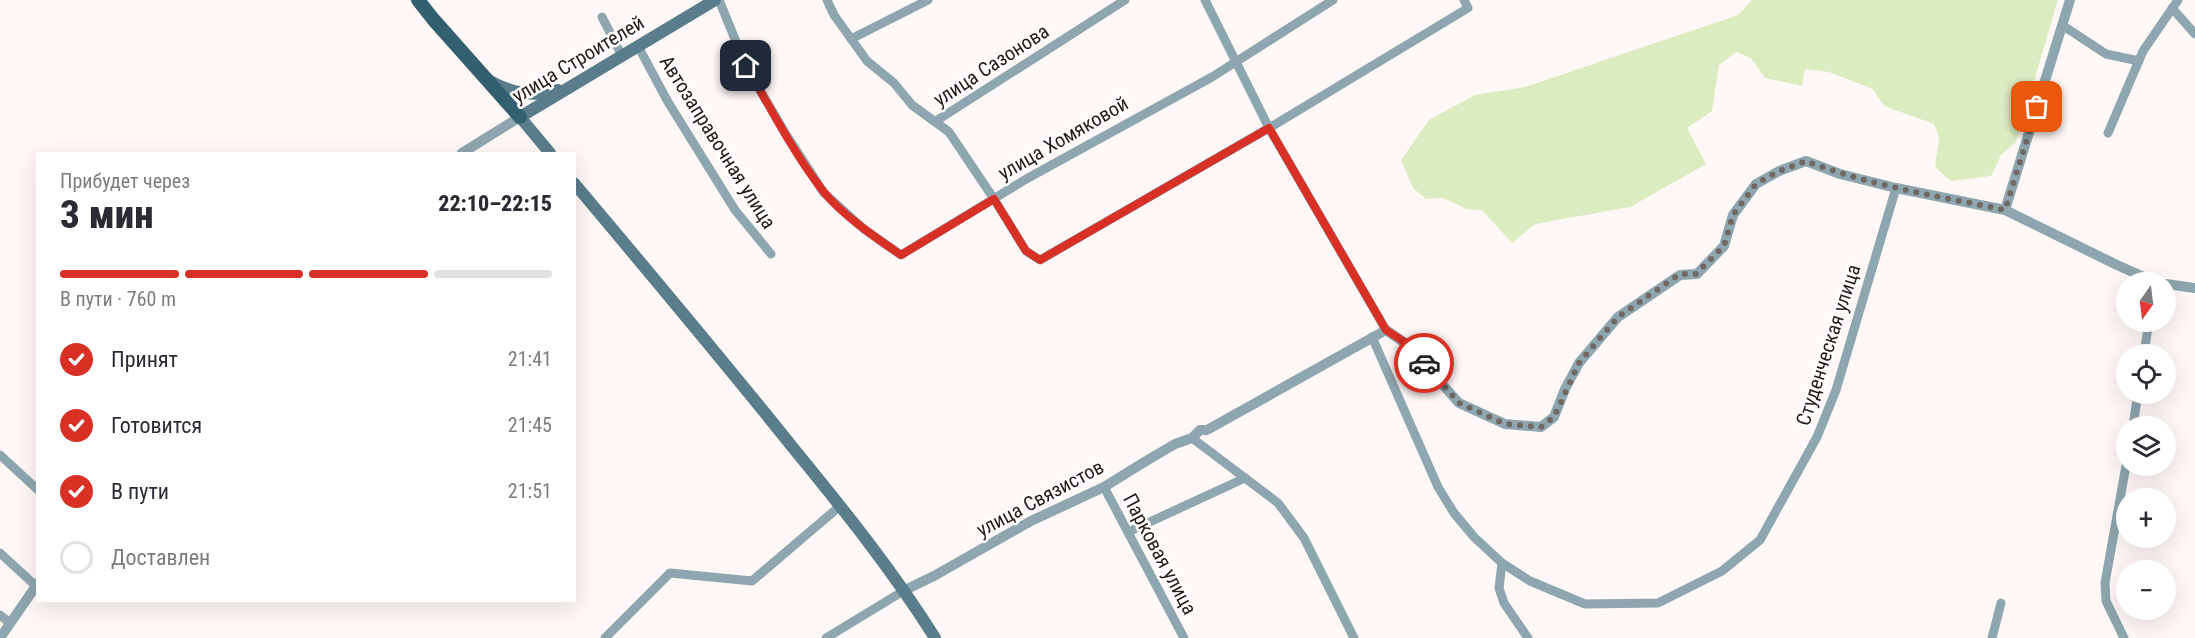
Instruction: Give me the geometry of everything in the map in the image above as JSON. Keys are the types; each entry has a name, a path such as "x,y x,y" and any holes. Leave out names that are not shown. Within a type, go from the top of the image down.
{"main road":[{"path":"418,0 549,152"},
{"name":"улица Строителей","path":"520,117 638,46 698,4 717,0"},
{"path":"486,79 508,90 524,93 552,92 573,85"},
{"path":"576,185 726,363 840,506 905,590 935,638"}],"street":[{"name":"улица Хомяковой","path":"717,0 746,66 824,193 864,229 901,255 994,199 1212,77 1333,0"},
{"path":"827,0 867,61 894,83 912,105 949,132 1026,251 1040,260 1269,128 1466,4"},
{"path":"851,39 928,0"},
{"name":"улица Сазонова","path":"936,121 1125,0"},
{"path":"1205,0 1269,128 1386,330 1406,343 1459,403 1505,424 1541,427 1554,417 1579,363 1618,317 1680,274 1696,274 1724,246 1733,215 1756,184 1779,171 1806,161 1839,174 2005,210 2132,272"},
{"path":"2005,210 2070,0"},
{"path":"2108,133 2143,51 2175,4 2195,34"},
{"path":"602,17 622,56"},
{"path":"2062,25 2106,54 2139,61"},
{"name":"Автозаправочная улица","path":"638,46 668,102 735,210 771,254"},
{"name":"улица Строителей","path":"464,152 520,117"},
{"name":"Студенческая улица","path":"1372,337 1438,487 1454,513 1474,537 1502,563 1530,581 1585,604 1658,603 1722,571 1760,540 1817,437 1836,390 1896,188"},
{"path":"2176,285 2195,288"},
{"name":"улица Связистов","path":"905,590 1031,521 1104,487 1175,444 1192,438 1200,430 1207,430 1386,330"},
{"path":"1192,438 1278,503 1304,538 1354,638"},
{"path":"0,455 36,488"},
{"path":"2124,476 2105,583 2106,602 2124,638"},
{"path":"1128,532 1245,478"},
{"name":"Парковая улица","path":"1104,487 1184,638"},
{"path":"605,638 670,573 752,581 840,506"},
{"path":"0,553 36,583"},
{"path":"1502,563 1499,588 1504,603 1528,638"},
{"path":"0,638 36,585"},
{"path":"826,638 905,590"},
{"path":"1992,638 2001,603"},
{"path":"0,615 10,623"}],"green space":[{"path":"1752,0 2058,0 2016,142 2001,155 1991,176 1951,181 1935,167 1939,137 1934,124 1884,106 1873,89 1829,72 1805,69 1802,86 1765,78 1751,58 1736,52 1719,65 1712,111 1687,128 1706,164 1630,207 1535,224 1512,243 1482,210 1466,209 1443,198 1426,199 1413,188 1401,160 1429,120 1475,95 1525,87 1738,15"}],"way so far":[{"path":"1424,363 1459,403 1505,424 1541,427 1554,417 1579,363 1618,317 1680,274 1696,274 1714,258 1724,246 1733,215 1756,184 1779,171 1806,161 1839,174 2005,210 2037,107"}],"route":[{"path":"746,66 824,193 864,229 901,255 994,199 1026,251 1040,260 1269,128 1386,330 1406,343 1424,363"}]}
